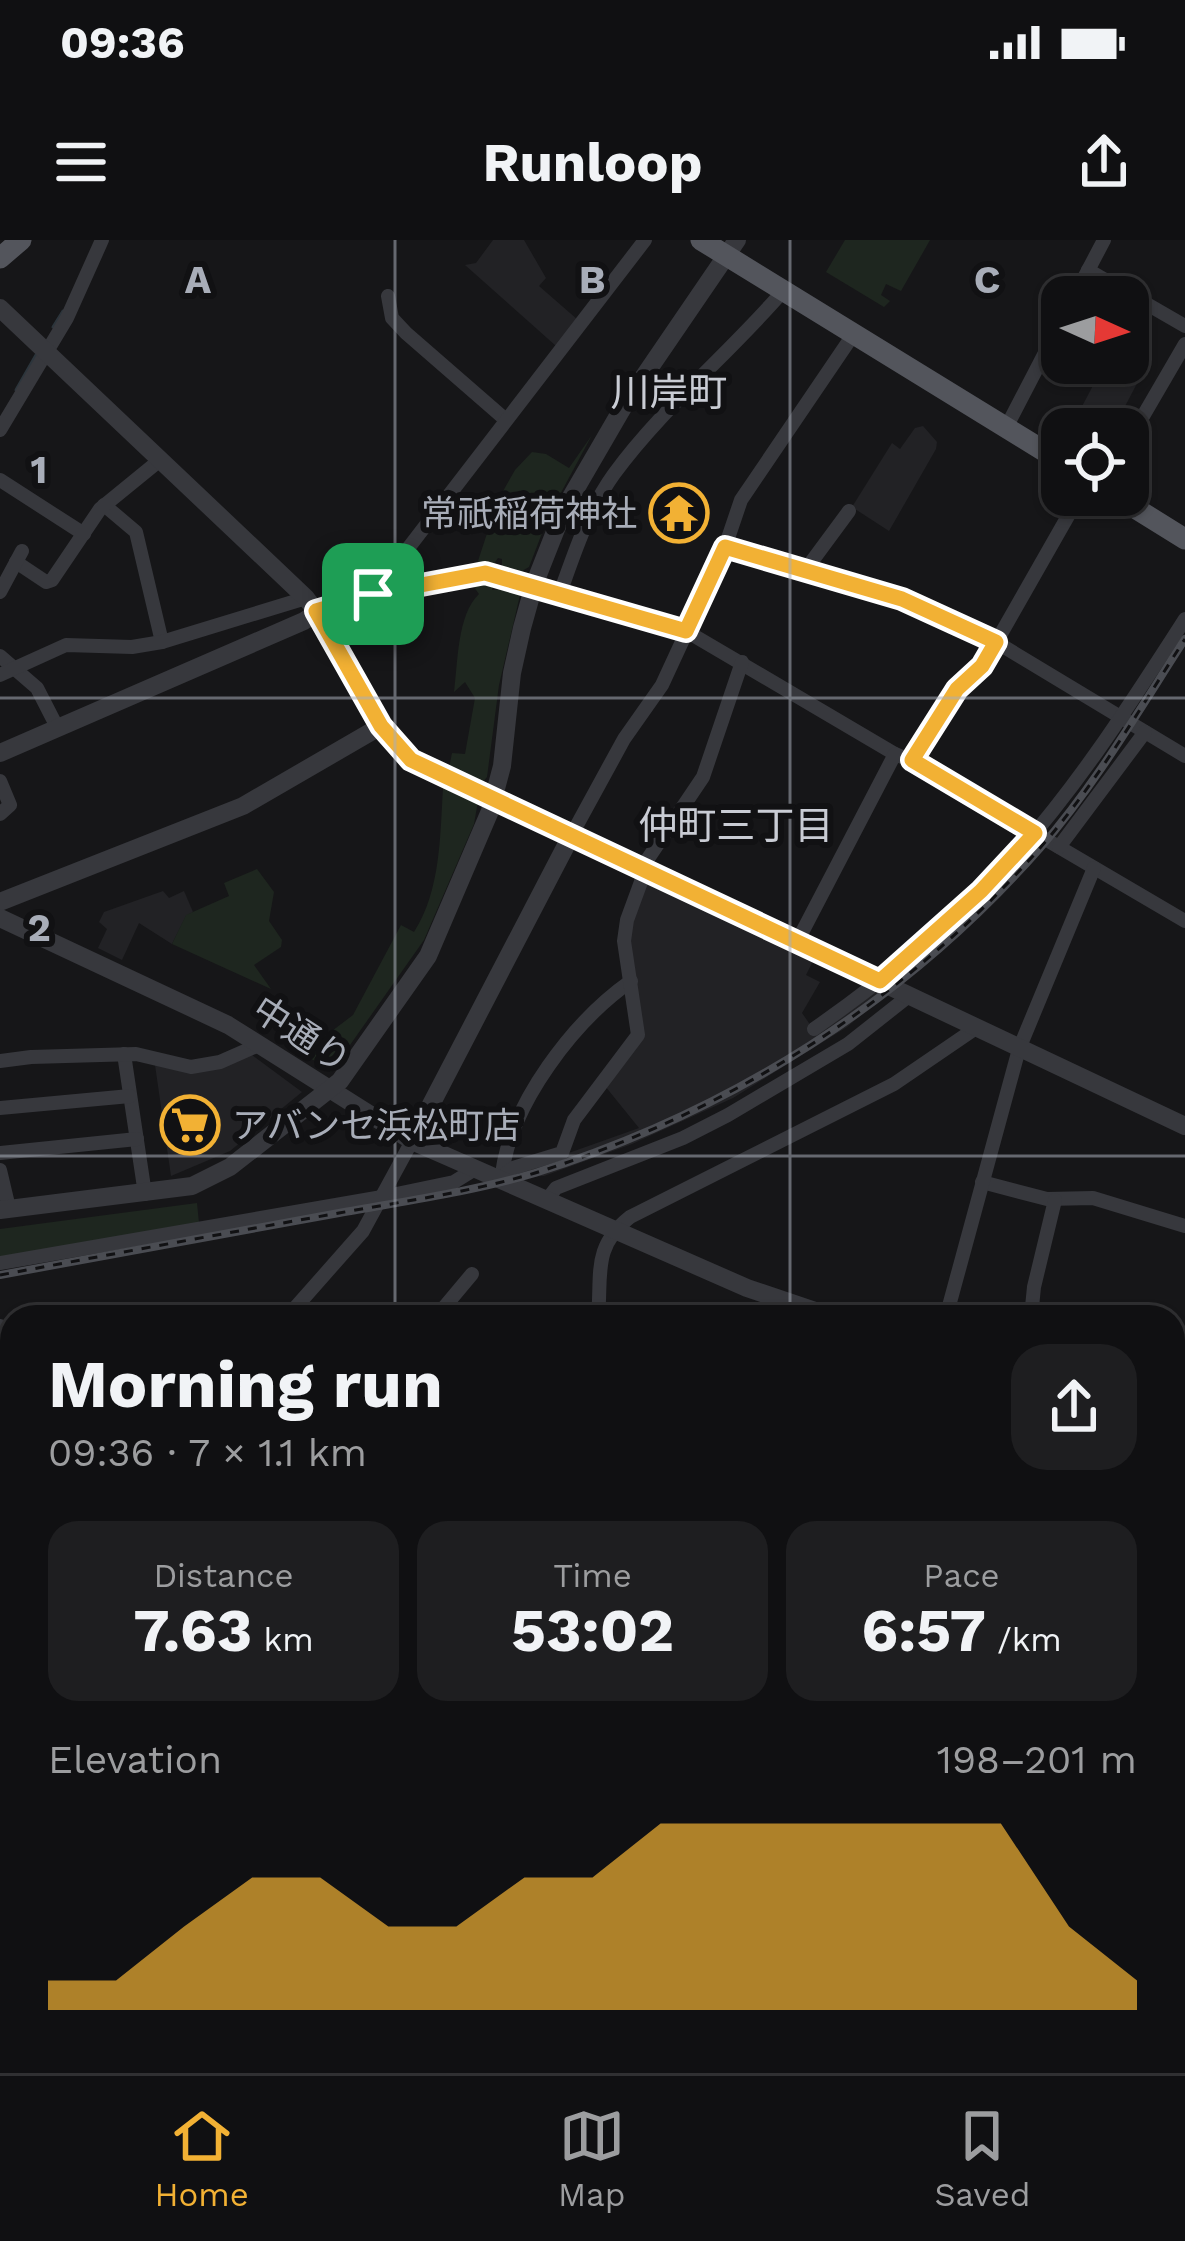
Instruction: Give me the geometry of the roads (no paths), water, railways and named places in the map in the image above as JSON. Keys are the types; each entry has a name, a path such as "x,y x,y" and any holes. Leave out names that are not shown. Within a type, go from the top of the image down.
{"main road":[{"path":"0,259 21,240"},
{"path":"701,240 731,247 784,290 1041,448"},
{"path":"1148,516 1185,539"}],"street":[{"path":"0,430 48,351 102,240"},
{"path":"373,594 645,240"},
{"path":"1085,276 1104,240"},
{"path":"0,1170 5,1209 192,1186 217,1175 332,1090 428,956 487,796 534,585 578,481 731,247"},
{"path":"1088,270 1185,326"},
{"path":"560,593 587,523 614,475 681,396 784,290"},
{"path":"388,296 392,317 406,333 506,420"},
{"path":"0,308 311,604 381,726 411,760 1185,1126"},
{"path":"298,1305 363,1231 624,739 658,693 748,488 855,332"},
{"path":"1148,408 1185,344"},
{"path":"1007,426 1041,360"},
{"path":"0,592 19,556 50,582 104,505 160,460"},
{"path":"0,480 84,534"},
{"path":"104,505 136,532 162,642"},
{"path":"804,572 849,512"},
{"path":"912,760 957,689 982,666 1068,516"},
{"path":"725,547 902,599 996,642 1185,756"},
{"path":"6,672 70,644 162,642 311,604 485,573 686,631 1185,921"},
{"path":"0,753 304,621 311,604"},
{"path":"814,1029 880,981 981,891 1035,833 1121,717 1185,619"},
{"path":"0,656 6,672 38,688 57,727"},
{"path":"500,1177 562,1153 574,1120 637,1040 625,929 643,870 698,786 742,662"},
{"path":"0,902 255,800 381,726"},
{"path":"1060,847 1145,731"},
{"path":"797,942 895,754"},
{"path":"0,781 10,805 0,814"},
{"path":"949,1305 1019,1049 1094,868"},
{"name":"中通り","path":"0,918 261,1044 412,1141 747,1288 797,1305"},
{"path":"500,1177 517,1119 531,1093 602,1002 631,980"},
{"path":"546,1201 556,1188 683,1138 791,1081 910,995"},
{"path":"599,1305 602,1254 613,1230 630,1217 894,1084 976,1028"},
{"path":"0,1061 124,1054 191,1067 220,1062 261,1044"},
{"path":"124,1054 145,1194"},
{"path":"0,1108 130,1096"},
{"path":"0,1154 137,1139"},
{"path":"0,1263 382,1197 454,1182 475,1169"},
{"path":"982,1182 1054,1200 1093,1198 1185,1226"},
{"path":"1032,1305 1054,1200"},
{"path":"446,1305 472,1274"}],"waterway":[{"path":"53,327 63,311"},
{"path":"16,390 36,355"}],"railway":[{"path":"0,1275 511,1180 607,1148 745,1084 873,1002 988,903 1080,798 1185,639"}],"place":[{"name":"常祇稲荷神社","path":"679,513"},
{"name":"アバンセ浜松町店","path":"190,1125"}],"district":[{"name":"川岸町","path":"669,392"},
{"name":"仲町三丁目","path":"736,825"}]}
